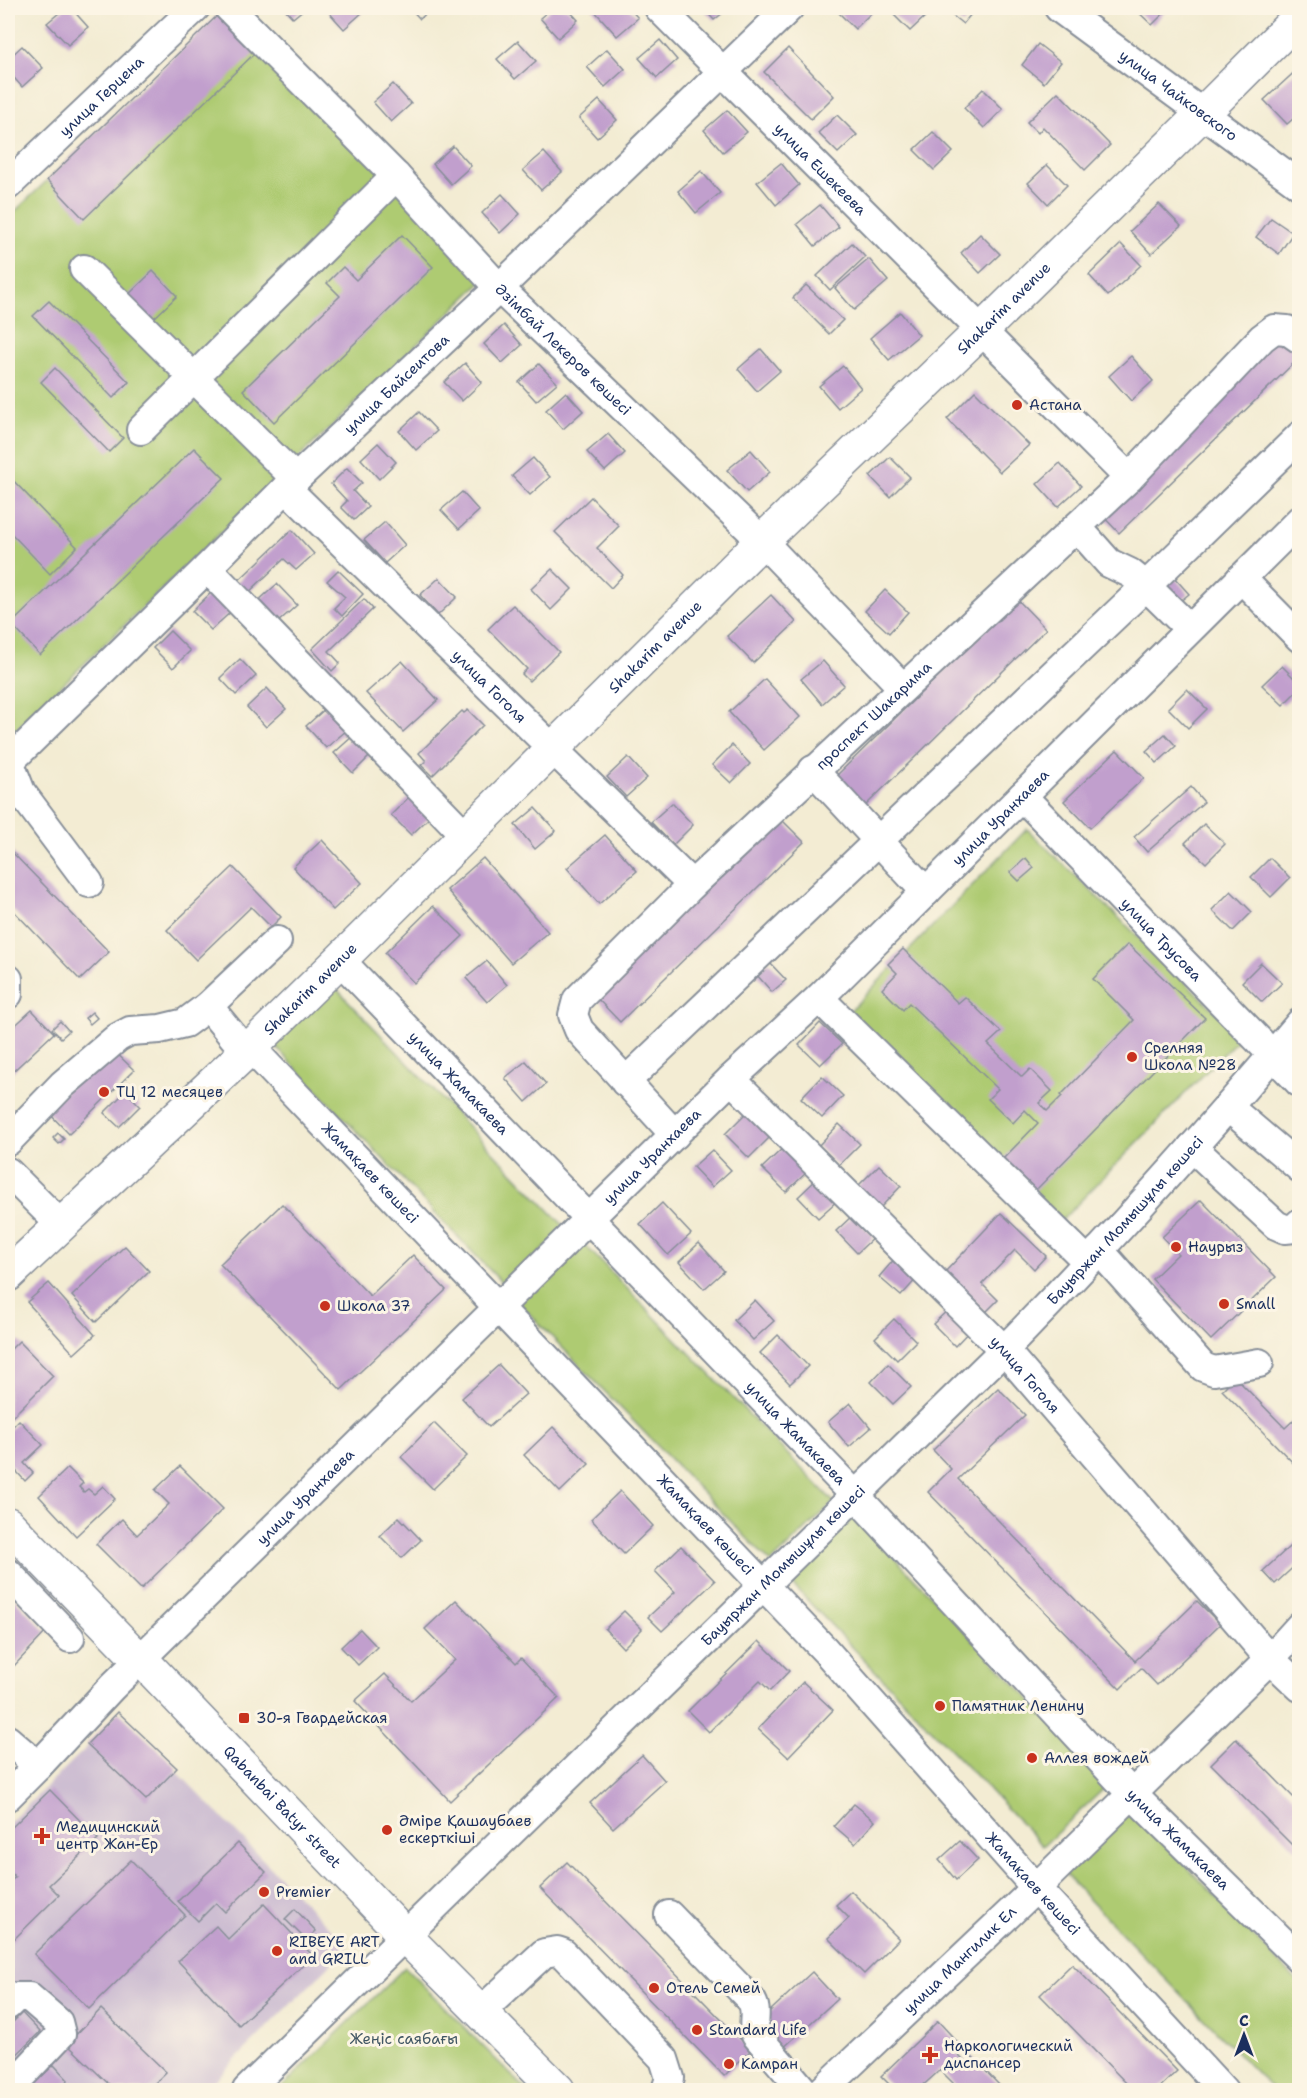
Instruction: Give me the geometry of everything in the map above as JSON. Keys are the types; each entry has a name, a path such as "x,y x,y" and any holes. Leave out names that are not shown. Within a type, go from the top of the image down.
{"main road":[{"name":"Shakarim avenue","path":"8,1275 248,1050 762,541 983,329 1299,16"},
{"name":"Qabanbai Batyr street","path":"8,1524 558,2091"}],"street":[{"name":"улица Герцена","path":"8,185 195,8"},
{"name":"Әзімбай Лекеров көшесі","path":"229,8 396,176 499,288 762,541 902,687"},
{"name":"улица Ешекеева","path":"659,8 983,329 1129,478"},
{"name":"улица Байсеитова","path":"8,762 291,484 499,288 789,8"},
{"name":"улица Чайковского","path":"1059,8 1299,185"},
{"path":"141,430 396,176"},
{"name":"улица Гоголя","path":"84,269 194,377 291,484 552,749 692,885"},
{"name":"проспект Шакарима","path":"675,1135 579,1030 573,1015 577,1000 692,885 813,770 1129,478 1262,338 1274,329 1287,330 1299,339"},
{"path":"625,1082 1146,586 1299,436"},
{"name":"улица Уранхаева","path":"8,1796 112,1686 731,1079 819,998 1299,520"},
{"path":"1077,527 1109,563 1130,573 1189,628"},
{"path":"207,568 466,836"},
{"path":"1241,578 1299,638"},
{"path":"8,762 21,792 89,883"},
{"path":"813,770 926,892"},
{"name":"улица Трусова","path":"1022,796 1299,1083"},
{"path":"8,1141 62,1085 117,1038 130,1031 160,1029 185,1023 208,1006 277,941"},
{"name":"улица Жамакаева","path":"340,960 855,1495 1131,1793 1299,1959"},
{"path":"8,979 8,994"},
{"path":"819,998 1093,1256 1203,1367 1214,1371 1259,1364"},
{"name":"Жамақаев көшесі","path":"208,1006 825,1650 1036,1887 1223,2091"},
{"name":"Бауыржан Момышұлы көшесі","path":"247,2091 1004,1350 1192,1147 1299,1023"},
{"name":"улица Гоголя","path":"731,1079 1004,1350 1270,1659 1299,1687"},
{"path":"1228,1107 1299,1168"},
{"path":"1192,1147 1276,1225 1285,1229 1295,1228 1299,1223"},
{"path":"8,1172 61,1225"},
{"path":"8,1573 70,1638"},
{"name":"улица Мангилик Ел","path":"823,2091 1270,1659 1299,1626"},
{"path":"8,1740 38,1766"},
{"path":"669,1915 751,2000 756,2010 754,2029 756,2035 803,2091"},
{"path":"480,2012 544,1953 557,1951 563,1953 664,2059 670,2078 666,2091"},
{"path":"8,2005 16,1997 29,1997 58,2022 61,2034 8,2090"}],"shaded area":[{"path":"121,1714 348,1947 205,2090 8,2090 8,1824"}],"green space":[{"path":"227,8 488,276 8,737 8,218"},
{"path":"1027,829 1241,1036 1057,1225 843,1018"},
{"path":"331,983 566,1228 505,1286 270,1041"},
{"path":"581,1241 834,1502 771,1563 518,1302"},
{"path":"855,1516 1110,1783 1043,1846 788,1580"},
{"path":"1121,1798 1299,1983 1299,2090 1273,2090 1054,1863"},
{"name":"Жеңіс саябағы","path":"405,1967 526,2090 279,2090"}],"building":[{"path":"65,8 71,8 88,27 68,45 47,23"},
{"path":"284,8 305,8 293,18"},
{"path":"327,8 361,8 364,11 344,29"},
{"path":"410,8 432,8 420,19"},
{"path":"552,8 567,8 578,20 558,38 540,18"},
{"path":"592,8 629,8 638,18 617,36"},
{"path":"703,8 729,8 714,20"},
{"path":"834,8 872,8 874,10 855,29"},
{"path":"894,8 924,8 929,13 910,31 890,11"},
{"path":"943,8 976,8 963,24"},
{"path":"1134,8 1169,8 1152,25"},
{"path":"220,13 257,51 84,219 47,180"},
{"path":"660,40 677,60 657,78 639,58"},
{"path":"518,41 536,61 515,79 497,59"},
{"path":"1038,44 1061,62 1044,83 1022,65"},
{"path":"22,46 43,68 22,87 8,71 8,59"},
{"path":"788,48 834,96 811,119 764,72"},
{"path":"607,49 625,69 605,87 587,67"},
{"path":"1300,67 1300,113 1287,124 1264,100"},
{"path":"393,84 411,104 391,122 373,102"},
{"path":"983,89 1003,109 984,128 964,108"},
{"path":"1058,92 1110,145 1085,170 1043,127 1038,133 1027,122"},
{"path":"599,100 617,120 597,138 579,118"},
{"path":"727,110 747,132 723,152 704,130"},
{"path":"837,115 857,135 838,153 818,133"},
{"path":"933,132 953,152 934,170 914,150"},
{"path":"453,146 471,166 451,184 433,164"},
{"path":"544,152 562,172 541,190 523,170"},
{"path":"781,163 799,185 776,205 757,182"},
{"path":"1047,165 1067,185 1048,204 1028,183"},
{"path":"701,171 720,193 696,213 678,191"},
{"path":"502,194 520,214 500,233 482,213"},
{"path":"1159,204 1181,226 1151,254 1130,231"},
{"path":"820,205 839,227 815,246 797,224"},
{"path":"1271,218 1293,233 1279,254 1256,237"},
{"path":"980,234 1000,254 980,273 961,253"},
{"path":"402,235 433,267 274,422 243,390 340,296 327,283 343,267 356,280"},
{"path":"852,243 865,257 830,290 817,276"},
{"path":"1121,244 1141,265 1108,296 1089,275"},
{"path":"869,259 888,281 854,310 835,288"},
{"path":"153,271 177,296 149,323 125,298"},
{"path":"806,285 843,320 829,334 793,298"},
{"path":"49,301 129,382 113,398 33,316"},
{"path":"900,312 919,335 889,360 870,338"},
{"path":"504,325 522,345 502,363 484,344"},
{"path":"1282,331 1300,349 1300,357 1119,533 1098,511"},
{"path":"761,349 780,371 757,391 738,369"},
{"path":"1131,356 1153,381 1131,401 1109,376"},
{"path":"465,363 482,382 462,401 444,382"},
{"path":"539,364 557,383 536,401 519,382"},
{"path":"843,366 861,388 838,408 819,386"},
{"path":"55,368 123,438 109,452 41,382"},
{"path":"975,391 1029,445 1000,472 947,419"},
{"path":"566,392 583,411 563,429 546,410"},
{"path":"419,412 437,431 416,450 399,431"},
{"path":"608,434 625,453 605,471 587,452"},
{"path":"378,443 396,462 379,479 361,459"},
{"path":"194,448 224,478 40,655 11,624"},
{"path":"751,450 770,472 747,492 727,470"},
{"path":"890,457 910,477 890,497 870,476"},
{"path":"533,458 550,477 530,495 512,476"},
{"path":"1060,463 1081,486 1058,507 1037,484"},
{"path":"347,468 362,483 353,491 368,507 354,520 341,507 347,501 331,484"},
{"path":"8,475 77,547 50,574 8,530"},
{"path":"462,492 479,511 459,529 441,510"},
{"path":"591,497 619,526 597,548 623,575 611,588 555,532"},
{"path":"385,522 405,545 385,563 364,540"},
{"path":"292,530 314,554 296,570 284,559 247,594 236,583"},
{"path":"552,569 572,589 551,610 531,589"},
{"path":"338,570 363,594 342,616 334,608 345,597 327,581"},
{"path":"1173,576 1189,594 1178,603 1163,585"},
{"path":"439,578 457,597 438,615 420,595"},
{"path":"277,584 297,605 277,623 257,602"},
{"path":"215,589 234,609 211,630 192,611"},
{"path":"885,590 908,612 889,633 865,611"},
{"path":"771,595 796,622 753,663 727,636"},
{"path":"364,599 373,609 329,651 340,663 332,671 312,649"},
{"path":"1017,599 1046,629 862,809 833,779"},
{"path":"513,605 559,652 529,681 522,674 527,669 488,629"},
{"path":"170,631 190,651 173,668 153,648"},
{"path":"240,659 256,676 236,695 220,678"},
{"path":"402,661 438,700 403,732 366,693"},
{"path":"823,661 844,685 822,704 801,679"},
{"path":"1282,666 1300,684 1300,688 1283,705 1262,685"},
{"path":"765,679 800,717 764,750 729,712"},
{"path":"267,688 286,709 266,727 247,707"},
{"path":"1187,689 1207,709 1188,728 1168,708"},
{"path":"327,707 347,730 326,748 306,726"},
{"path":"468,710 483,725 432,776 421,765 426,761 419,753 462,711 464,713"},
{"path":"1165,734 1176,746 1157,763 1146,751"},
{"path":"353,736 371,755 353,773 334,753"},
{"path":"732,745 750,764 731,783 712,765"},
{"path":"1117,750 1144,778 1090,828 1064,801"},
{"path":"628,757 647,778 626,797 607,777"},
{"path":"1191,787 1204,802 1147,852 1134,837"},
{"path":"409,797 429,818 411,835 391,815"},
{"path":"672,803 693,825 673,845 651,822"},
{"path":"535,808 556,831 535,849 515,825"},
{"path":"775,813 804,842 620,1022 591,992"},
{"path":"1204,824 1225,844 1206,863 1185,843"},
{"path":"605,835 637,871 599,904 567,868"},
{"path":"322,840 362,883 333,910 293,867"},
{"path":"8,848 109,952 80,980 8,905"},
{"path":"483,858 548,932 511,963 447,890"},
{"path":"1026,858 1034,868 1019,881 1010,872"},
{"path":"1270,858 1290,878 1271,897 1251,877"},
{"path":"233,867 281,917 271,927 251,907 196,960 167,930"},
{"path":"1231,891 1252,912 1233,931 1212,910"},
{"path":"433,906 463,936 414,983 385,953"},
{"name":"Срелняя Школа №28","path":"1128,944 1205,1018 1034,1192 1002,1160 1038,1123 1025,1110 1013,1123 988,1099 998,1089 909,1003 903,1010 882,989 897,973 888,964 903,949 958,1003 965,997 1001,1032 988,1044 1022,1077 1030,1069 1052,1091 1039,1103 1047,1111 1134,1020 1093,979"},
{"path":"487,961 507,985 487,1002 466,978"},
{"path":"769,962 786,980 772,992 756,974"},
{"path":"1261,963 1282,983 1262,1002 1242,982"},
{"path":"32,1010 54,1033 8,1076 8,1032"},
{"path":"92,1012 97,1018 90,1024 85,1018"},
{"path":"60,1021 69,1031 61,1038 52,1029"},
{"path":"820,1023 842,1044 820,1065 799,1045"},
{"path":"110,1047 134,1070 69,1134 46,1110"},
{"path":"526,1061 546,1084 526,1102 505,1078"},
{"path":"822,1076 843,1096 822,1118 801,1098"},
{"path":"126,1091 140,1106 119,1127 104,1113"},
{"path":"746,1113 770,1137 749,1158 725,1134"},
{"path":"839,1124 860,1144 838,1166 818,1146"},
{"path":"58,1133 64,1139 59,1144 53,1138"},
{"path":"783,1148 807,1172 786,1192 762,1168"},
{"path":"712,1150 731,1170 712,1187 693,1167"},
{"path":"879,1165 901,1186 880,1208 857,1187"},
{"path":"818,1178 838,1200 818,1218 798,1197"},
{"path":"1201,1200 1276,1277 1211,1340 1152,1279 1178,1254 1162,1237"},
{"path":"662,1203 691,1234 668,1255 640,1224"},
{"path":"282,1204 370,1296 413,1255 446,1290 341,1390 220,1264"},
{"path":"1001,1213 1046,1256 1034,1269 1015,1250 982,1284 998,1300 986,1312 945,1272"},
{"path":"853,1215 874,1237 857,1253 836,1231"},
{"path":"699,1243 724,1271 704,1289 679,1262"},
{"path":"125,1246 149,1271 96,1322 72,1296"},
{"path":"897,1256 919,1276 901,1296 879,1277"},
{"path":"49,1283 95,1335 74,1354 27,1302"},
{"path":"755,1300 774,1321 753,1340 734,1320"},
{"path":"952,1306 973,1327 955,1346 933,1324"},
{"path":"894,1319 916,1341 897,1360 875,1338"},
{"path":"778,1335 808,1366 790,1384 760,1353"},
{"path":"19,1341 53,1376 8,1421 8,1352"},
{"path":"888,1364 911,1387 893,1404 871,1382"},
{"path":"499,1365 526,1394 489,1427 462,1398"},
{"path":"1235,1377 1285,1428 1300,1414 1300,1470 1222,1390"},
{"path":"998,1388 1025,1415 958,1479 1135,1661 1197,1601 1220,1624 1157,1685 1141,1668 1120,1689 928,1492 951,1469 933,1450"},
{"path":"850,1403 871,1428 849,1447 828,1422"},
{"path":"19,1420 43,1445 24,1463 33,1473 25,1481 8,1462 8,1431"},
{"path":"434,1423 467,1456 433,1489 401,1457"},
{"path":"553,1427 589,1464 560,1492 524,1455"},
{"path":"180,1466 223,1509 141,1589 96,1544 122,1519 137,1535 169,1504 155,1490"},
{"path":"68,1468 83,1483 79,1487 84,1492 88,1489 94,1494 103,1486 115,1499 76,1536 39,1496"},
{"path":"620,1491 653,1526 624,1554 591,1519"},
{"path":"399,1517 421,1540 402,1558 380,1536"},
{"path":"1300,1537 1300,1561 1275,1584 1263,1571"},
{"path":"681,1546 715,1581 662,1631 648,1617 675,1592 655,1571"},
{"path":"8,1592 46,1632 13,1667 8,1662"},
{"path":"456,1600 516,1663 521,1658 559,1698 450,1801 355,1701 385,1674 411,1701 455,1660 425,1629"},
{"path":"624,1611 642,1629 623,1648 605,1629"},
{"path":"360,1629 377,1647 358,1665 341,1647"},
{"path":"759,1641 789,1671 770,1691 760,1681 709,1732 688,1711"},
{"path":"803,1682 833,1710 788,1757 758,1729"},
{"path":"118,1712 177,1768 146,1800 87,1744"},
{"path":"1236,1739 1300,1804 1300,1853 1211,1764"},
{"path":"642,1755 665,1781 613,1828 590,1803"},
{"path":"50,1790 98,1839 49,1885 59,1895 8,1945 8,1884 15,1877 8,1869 8,1831"},
{"path":"854,1804 875,1821 855,1844 834,1826"},
{"path":"960,1841 978,1860 956,1880 939,1860"},
{"path":"238,1843 266,1872 225,1912 216,1903 198,1921 178,1901"},
{"path":"131,1860 185,1915 89,2009 34,1954"},
{"path":"567,1862 751,2050 724,2076 540,1888"},
{"path":"851,1891 899,1939 864,1974 828,1938 849,1918 836,1905"},
{"path":"264,1904 313,1956 239,2025 178,1961 216,1926 228,1939"},
{"path":"295,1909 316,1931 306,1940 285,1919"},
{"path":"1072,1964 1177,2071 1157,2090 1133,2090 1040,1995"},
{"path":"812,1972 837,1999 781,2050 756,2024"},
{"path":"101,2009 166,2072 148,2090 115,2090 67,2044"},
{"path":"22,2013 40,2032 8,2063 8,2027"},
{"name":"Наркологический диспансер","path":"938,2021 962,2047 956,2053 966,2063 972,2057 1001,2087 997,2090 960,2090 940,2070 918,2090 895,2090 881,2076"},
{"path":"54,2065 68,2080 57,2090 27,2090"}],"place":[{"name":"Астана","path":"1017,405"},
{"name":"Срелняя Школа №28","path":"1132,1057"},
{"name":"ТЦ 12 месяцев","path":"104,1092"},
{"name":"Наурыз","path":"1176,1247"},
{"name":"Small","path":"1224,1304"},
{"name":"Школа 37","path":"325,1306"},
{"name":"Памятник Ленину","path":"940,1706"},
{"name":"30-я Гвардейская","path":"244,1718"},
{"name":"Аллея вождей","path":"1032,1758"},
{"name":"Әміре Қашаубаев ескерткіші","path":"387,1830"},
{"name":"Медицинский центр Жан-Ер","path":"42,1836"},
{"name":"Premier","path":"264,1892"},
{"name":"RIBEYE ART and GRILL","path":"277,1951"},
{"name":"Отель Семей","path":"654,1988"},
{"name":"Standard Life","path":"697,2030"},
{"name":"Наркологический диспансер","path":"930,2055"},
{"name":"Камран","path":"729,2064"}]}
